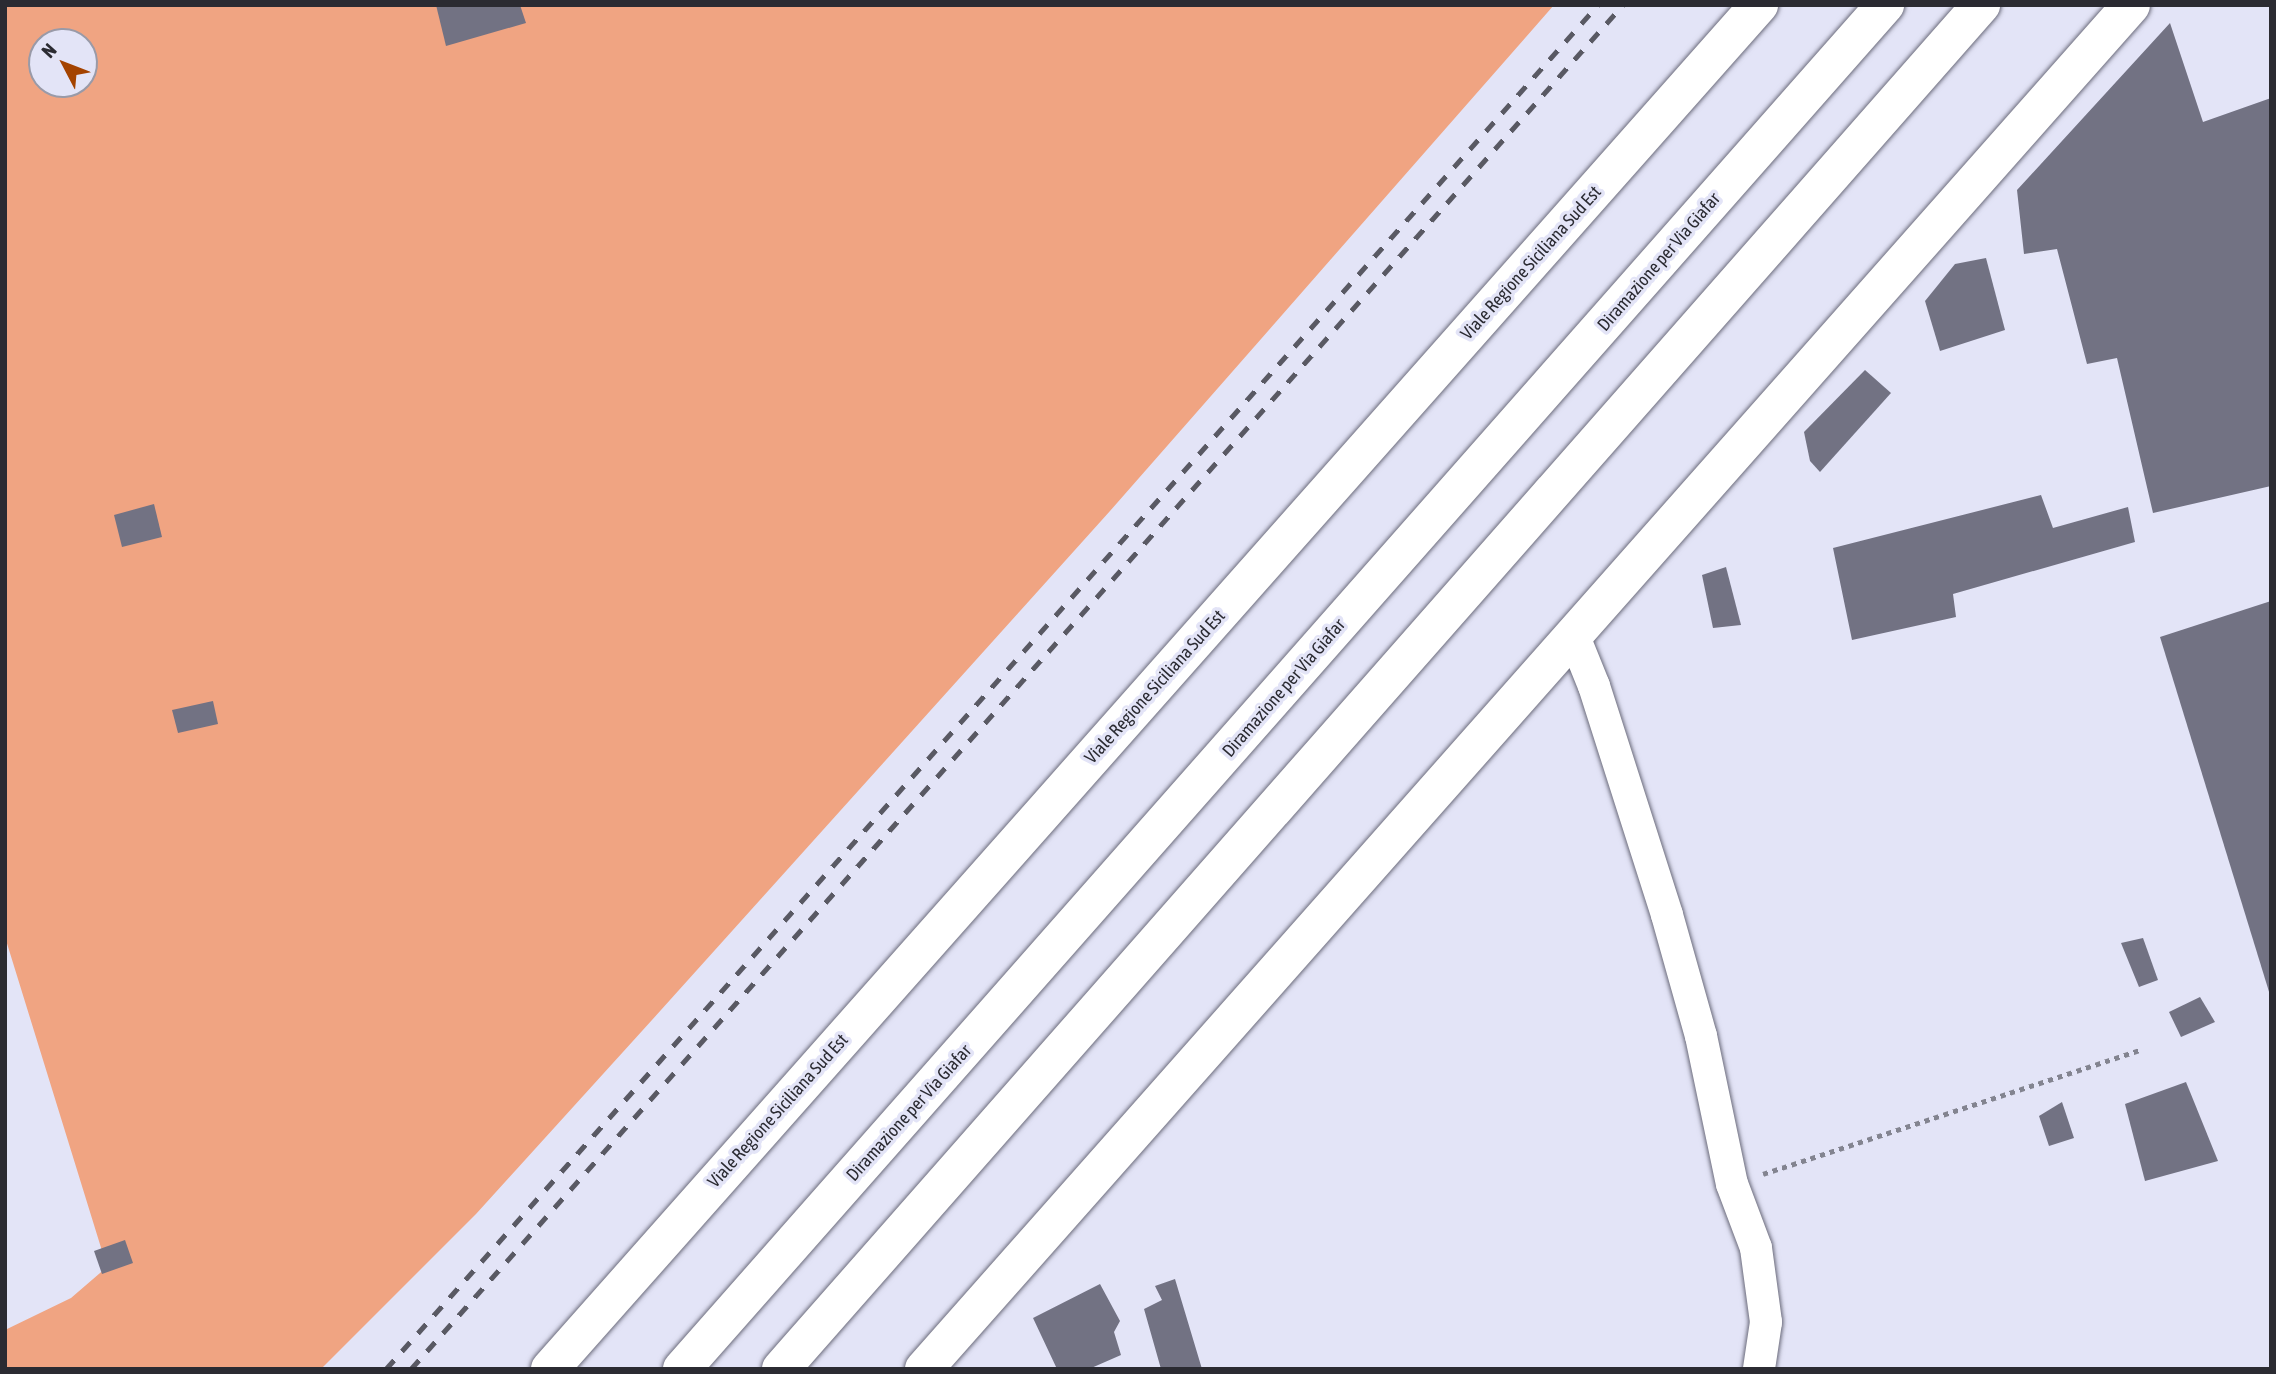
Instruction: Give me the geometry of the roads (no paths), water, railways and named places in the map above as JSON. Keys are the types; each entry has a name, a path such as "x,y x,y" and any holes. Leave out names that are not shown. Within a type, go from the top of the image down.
{"main road":[{"name":"Viale Regione Siciliana Sud Est","path":"550,1369 1759,5"},
{"name":"Diramazione per Via Giafar","path":"682,1369 1885,5"},
{"path":"781,1369 1981,5"},
{"path":"924,1369 2132,5"}],"street":[{"path":"1573,634 1594,686 1667,915 1701,1036 1732,1184 1756,1248 1766,1322 1759,1369"}],"railway":[{"path":"386,1369 1598,5"},
{"path":"411,1369 1623,5"}]}
